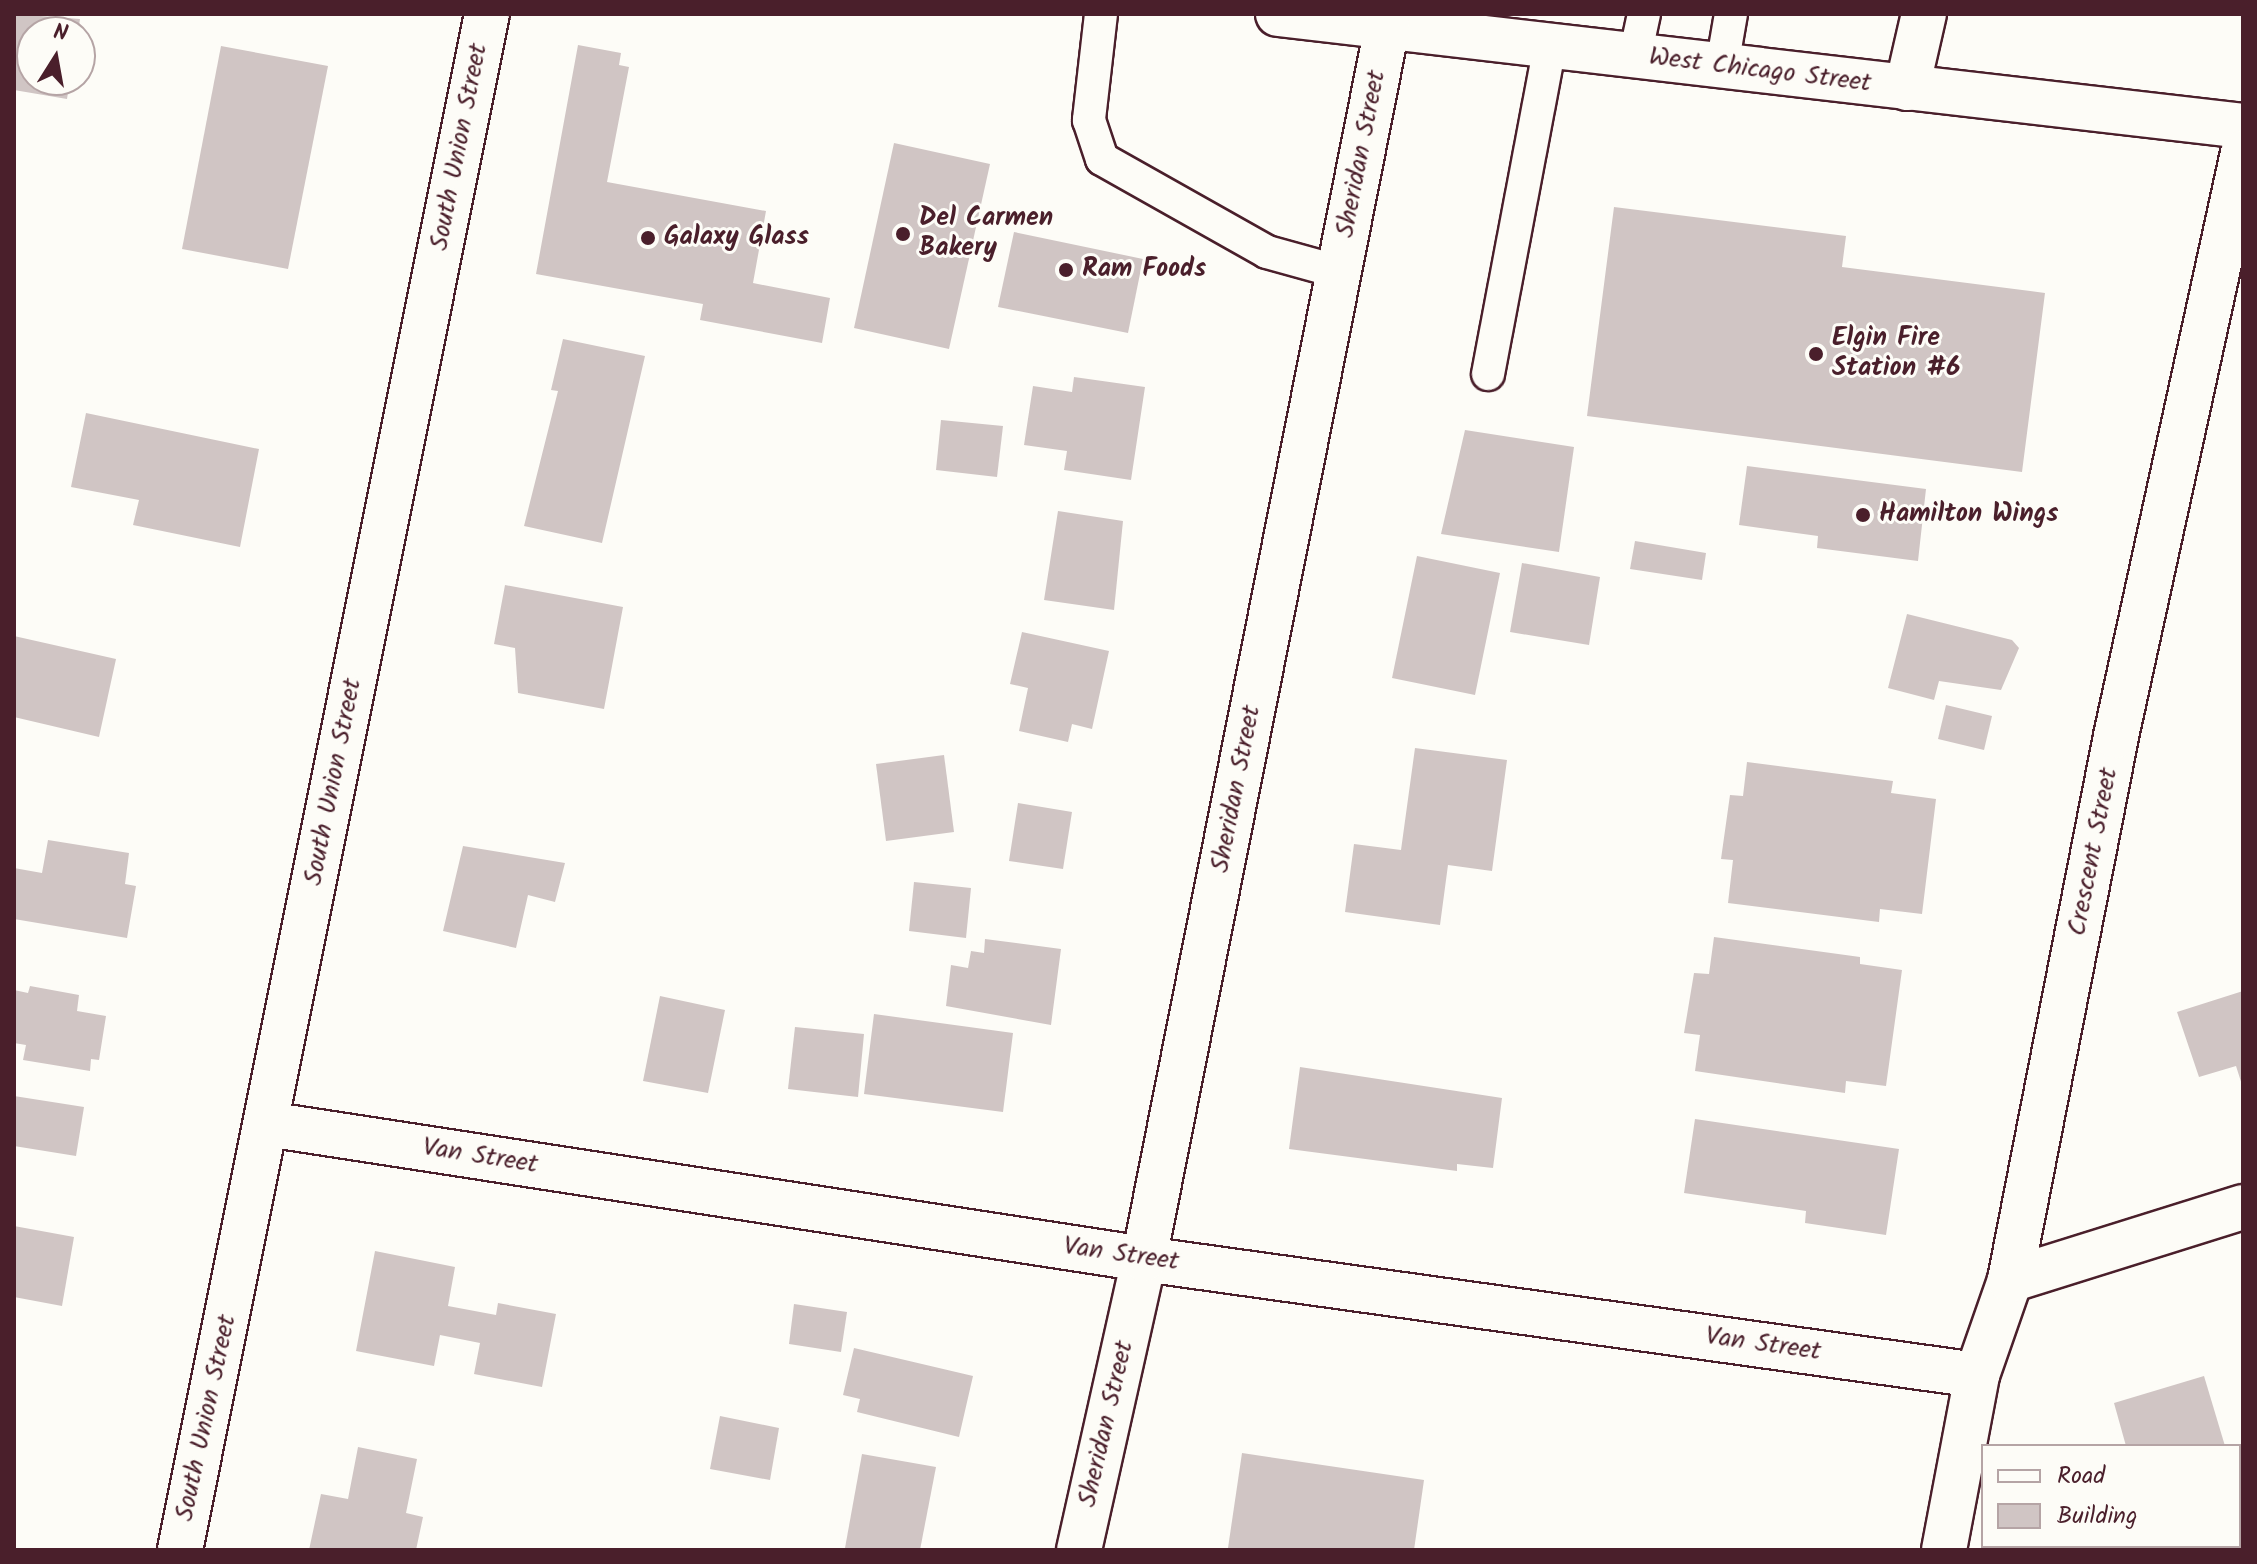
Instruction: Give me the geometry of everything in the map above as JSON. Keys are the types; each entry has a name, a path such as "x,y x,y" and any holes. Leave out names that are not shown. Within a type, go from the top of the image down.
{"street":[{"name":"South Union Street","path":"180,1550 487,14"},
{"name":"West Chicago Street","path":"1278,14 1387,27 1434,23 1550,46 2243,126"},
{"path":"1907,88 1924,14"},
{"name":"Sheridan Street","path":"1079,1550 1144,1259 1387,27"},
{"name":"Crescent Street","path":"1944,1550 1977,1375 2010,1280 2116,736 2243,153"},
{"name":"Van Street","path":"267,1124 1144,1259 1977,1375"},
{"path":"2010,1280 2243,1207"}],"lane":[{"path":"1101,14 1089,120 1102,159 1267,252 1339,272"},
{"path":"1635,56 1644,14"},
{"path":"1722,66 1731,14"},
{"path":"1488,374 1550,46"}],"building":[{"path":"14,14 40,16 16,16 14,90"},
{"path":"578,45 621,53 619,65 629,67 607,182 766,211 753,283 830,298 822,343 700,320 703,304 536,274"},
{"path":"221,46 328,66 288,269 182,249"},
{"path":"894,143 990,164 949,349 854,328"},
{"name":"Elgin Fire Station #6","path":"1614,207 1846,236 1842,267 2045,293 2022,472 1587,416"},
{"path":"1014,232 1143,259 1128,333 998,307"},
{"path":"563,339 645,356 602,543 524,526 558,391 551,390"},
{"path":"1074,377 1145,387 1131,480 1064,470 1067,451 1024,445 1033,386 1072,392"},
{"path":"86,413 259,449 240,547 133,525 139,500 71,487"},
{"path":"941,420 1003,426 997,477 936,470"},
{"path":"1465,430 1574,447 1559,552 1441,534"},
{"path":"1747,466 1926,489 1918,561 1817,548 1818,536 1739,525"},
{"path":"1058,511 1123,521 1114,610 1044,600"},
{"path":"1635,541 1706,553 1702,580 1630,569"},
{"path":"1417,556 1500,573 1475,695 1392,678"},
{"path":"1522,563 1600,577 1589,645 1510,632"},
{"path":"505,585 623,607 604,709 518,693 515,648 494,644"},
{"path":"1907,614 2012,640 2019,648 2001,690 1939,681 1934,700 1888,688"},
{"path":"1022,632 1109,651 1092,729 1072,724 1068,742 1019,731 1028,688 1010,684"},
{"path":"14,636 116,659 99,737 14,717"},
{"path":"1946,705 1992,716 1984,750 1938,739"},
{"path":"1415,748 1507,760 1492,871 1448,865 1440,925 1345,912 1354,844 1401,850"},
{"path":"944,755 954,832 886,841 876,764"},
{"path":"1747,762 1893,781 1891,793 1936,799 1922,914 1880,909 1879,922 1728,903 1733,860 1721,859 1730,795 1743,796"},
{"path":"1018,803 1072,812 1063,869 1009,861"},
{"path":"48,840 129,853 125,884 136,886 127,938 14,919 14,868 42,873"},
{"path":"463,846 565,863 555,902 528,895 516,948 443,931"},
{"path":"914,882 971,888 966,938 909,931"},
{"path":"1714,937 1860,957 1860,964 1902,970 1886,1086 1846,1081 1845,1093 1695,1071 1700,1035 1684,1033 1694,973 1709,974"},
{"path":"985,939 1061,949 1051,1025 946,1006 951,965 968,968 971,951 984,953"},
{"path":"30,986 79,995 77,1011 106,1016 99,1060 91,1059 90,1071 23,1060 26,1045 14,1043 14,990 28,993"},
{"path":"2243,991 2243,1088 2236,1066 2199,1077 2177,1012"},
{"path":"660,996 725,1010 708,1093 643,1081"},
{"path":"874,1014 1013,1033 1003,1112 864,1094"},
{"path":"795,1027 864,1034 858,1097 788,1089"},
{"path":"1300,1067 1502,1098 1493,1168 1457,1164 1457,1171 1289,1149"},
{"path":"14,1096 84,1107 76,1156 14,1146"},
{"path":"1695,1119 1899,1149 1886,1235 1805,1223 1806,1211 1684,1193"},
{"path":"14,1226 74,1237 62,1306 14,1297"},
{"path":"375,1251 455,1267 448,1306 496,1315 498,1303 556,1314 542,1387 474,1374 480,1343 440,1335 434,1366 356,1351"},
{"path":"794,1304 847,1312 841,1352 789,1344"},
{"path":"854,1348 973,1376 959,1437 857,1412 860,1399 843,1395"},
{"path":"2204,1376 2224,1444 2125,1444 2114,1403"},
{"path":"720,1416 779,1428 770,1480 710,1469"},
{"path":"358,1447 417,1459 406,1513 423,1517 416,1550 309,1550 321,1494 348,1499"},
{"path":"1242,1453 1424,1480 1414,1550 1228,1548"},
{"path":"862,1454 936,1467 920,1550 845,1548"}],"place":[{"name":"Del Carmen Bakery","path":"903,234"},
{"name":"Galaxy Glass","path":"648,238"},
{"name":"Ram Foods","path":"1066,270"},
{"name":"Elgin Fire Station #6","path":"1816,354"},
{"name":"Hamilton Wings","path":"1863,515"}]}
